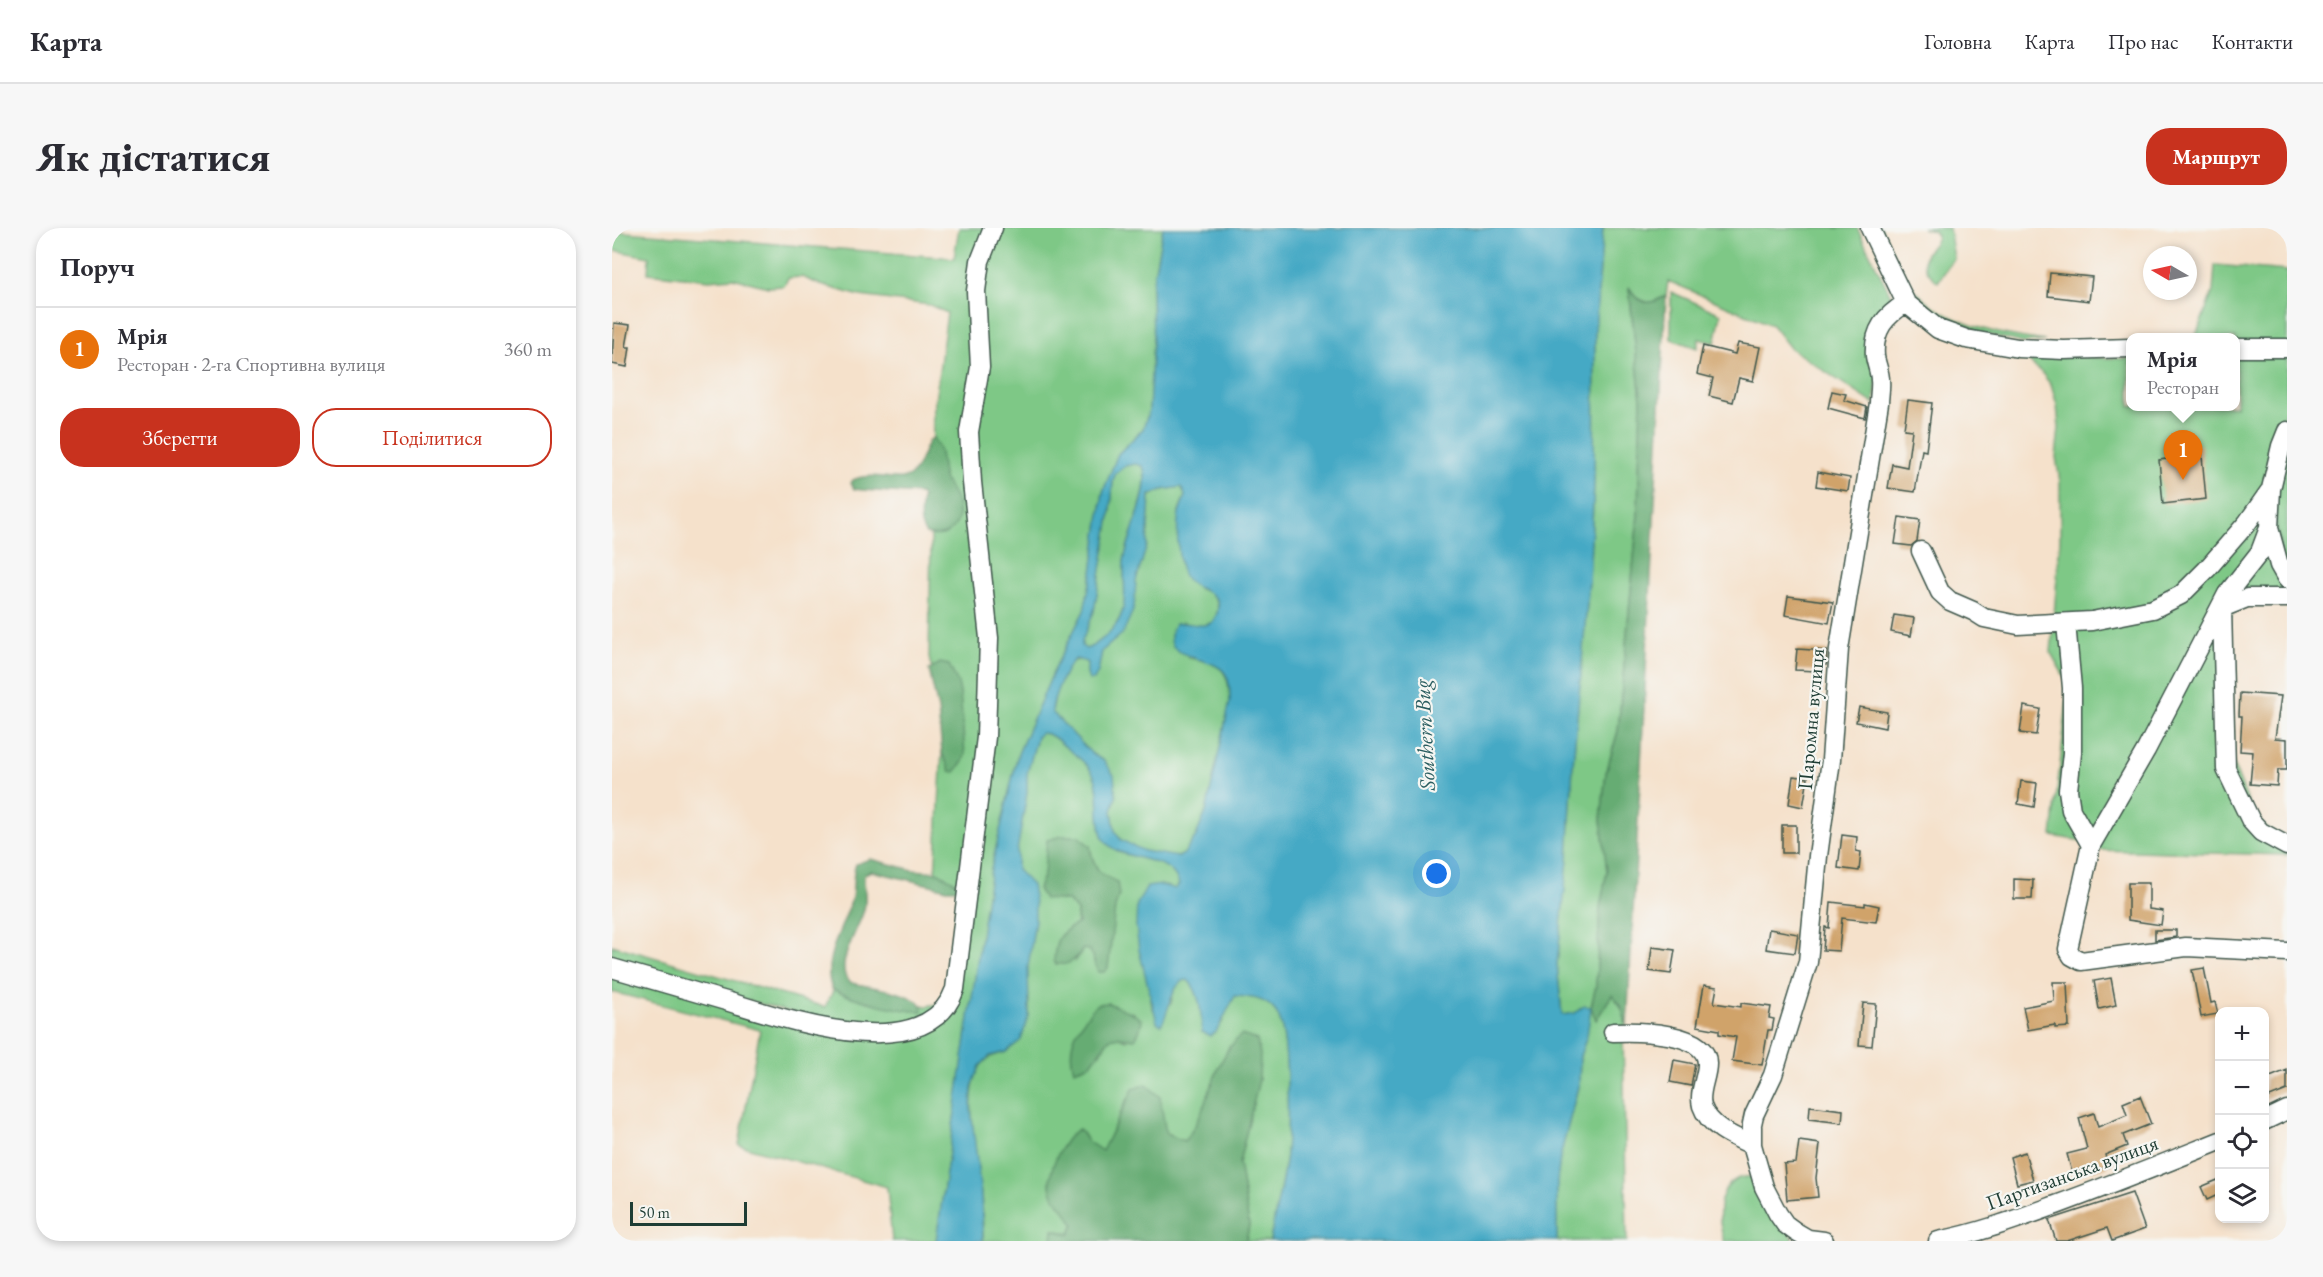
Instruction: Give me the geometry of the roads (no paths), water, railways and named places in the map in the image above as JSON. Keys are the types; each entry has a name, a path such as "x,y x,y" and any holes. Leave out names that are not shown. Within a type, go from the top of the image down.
{"street":[{"path":"612,968 798,1022 848,1031 885,1032 915,1027 936,1017 949,1004 956,989 986,737 989,638 972,482 969,432 980,367 976,291 980,261 993,228"},
{"path":"1870,228 1906,303 1938,329 1966,339 2018,348 2064,350 2126,348"},
{"name":"Паромна вулиця","path":"1824,1241 1808,1239 1785,1224 1764,1187 1752,1145 1754,1115 1773,1075 1808,962 1818,856 1831,760 1839,649 1879,403 1880,379 1875,358 1876,338 1885,318 1906,303"},
{"path":"2240,348 2287,348"},
{"path":"2287,431 2271,489 2269,528 2260,552 2227,594 2222,608 2146,750 2091,845 2068,949 2072,956 2081,962 2186,947 2287,952"},
{"path":"1922,551 1940,592 1950,601 1984,618 2018,625 2091,621 2153,609 2181,595 2208,569 2247,523 2271,489"},
{"path":"2269,528 2279,565 2287,579"},
{"path":"2222,608 2247,598 2287,598"},
{"path":"2222,608 2226,770 2251,821 2261,832 2287,846"},
{"path":"2066,623 2073,688 2072,753 2068,790 2071,810 2091,845"},
{"path":"1613,1032 1642,1031 1679,1038 1701,1049 1707,1062 1702,1092 1702,1104 1706,1114 1722,1130 1752,1145"},
{"path":"2269,1119 2287,1110"},
{"name":"Партизанська вулиця","path":"1938,1241 1972,1234 2009,1222 2131,1178 2215,1143"}],"water":[{"name":"Southern Bug","path":"1163,228 1603,228 1595,331 1594,484 1589,580 1573,764 1568,859 1557,964 1562,1015 1575,1013 1584,1006 1591,1007 1587,1036 1580,1056 1579,1083 1560,1157 1557,1182 1557,1241 1270,1241 1286,1154 1287,1080 1281,1022 1272,1007 1263,1001 1235,996 1216,1032 1210,1036 1202,1032 1198,997 1188,980 1178,985 1161,1025 1157,1022 1139,950 1136,926 1137,904 1147,887 1161,885 1176,889 1179,884 1174,874 1165,867 1120,852 1110,846 1101,833 1097,784 1091,770 1056,738 1041,733 1037,737 1027,774 1027,793 1017,851 1017,870 1032,885 1035,903 1035,920 1028,967 1029,1015 1021,1040 1006,1052 990,1056 980,1066 972,1087 971,1109 981,1195 983,1241 936,1241 991,869 1018,754 1056,666 1084,611 1092,573 1103,492 1118,454 1143,429 1149,411 1153,341 1152,286","holes":["1135,464 1143,466 1145,487 1124,562 1125,597 1122,611 1118,622 1110,632 1086,649 1082,646 1082,641 1094,611 1111,510 1113,480 1116,473 1125,466","1181,487 1185,495 1179,513 1178,526 1181,568 1188,581 1215,597 1218,611 1213,622 1208,624 1175,624 1171,636 1173,645 1188,656 1218,667 1225,673 1229,683 1230,701 1206,812 1196,836 1184,854 1178,857 1144,851 1121,840 1115,831 1112,811 1116,796 1114,775 1104,761 1092,754 1052,712 1060,683 1072,662 1076,659 1087,662 1089,680 1094,680 1102,651 1123,633 1134,608 1136,581 1147,545 1150,495 1162,490"]}],"place":[{"name":"Мрія","path":"2183,480"}]}
